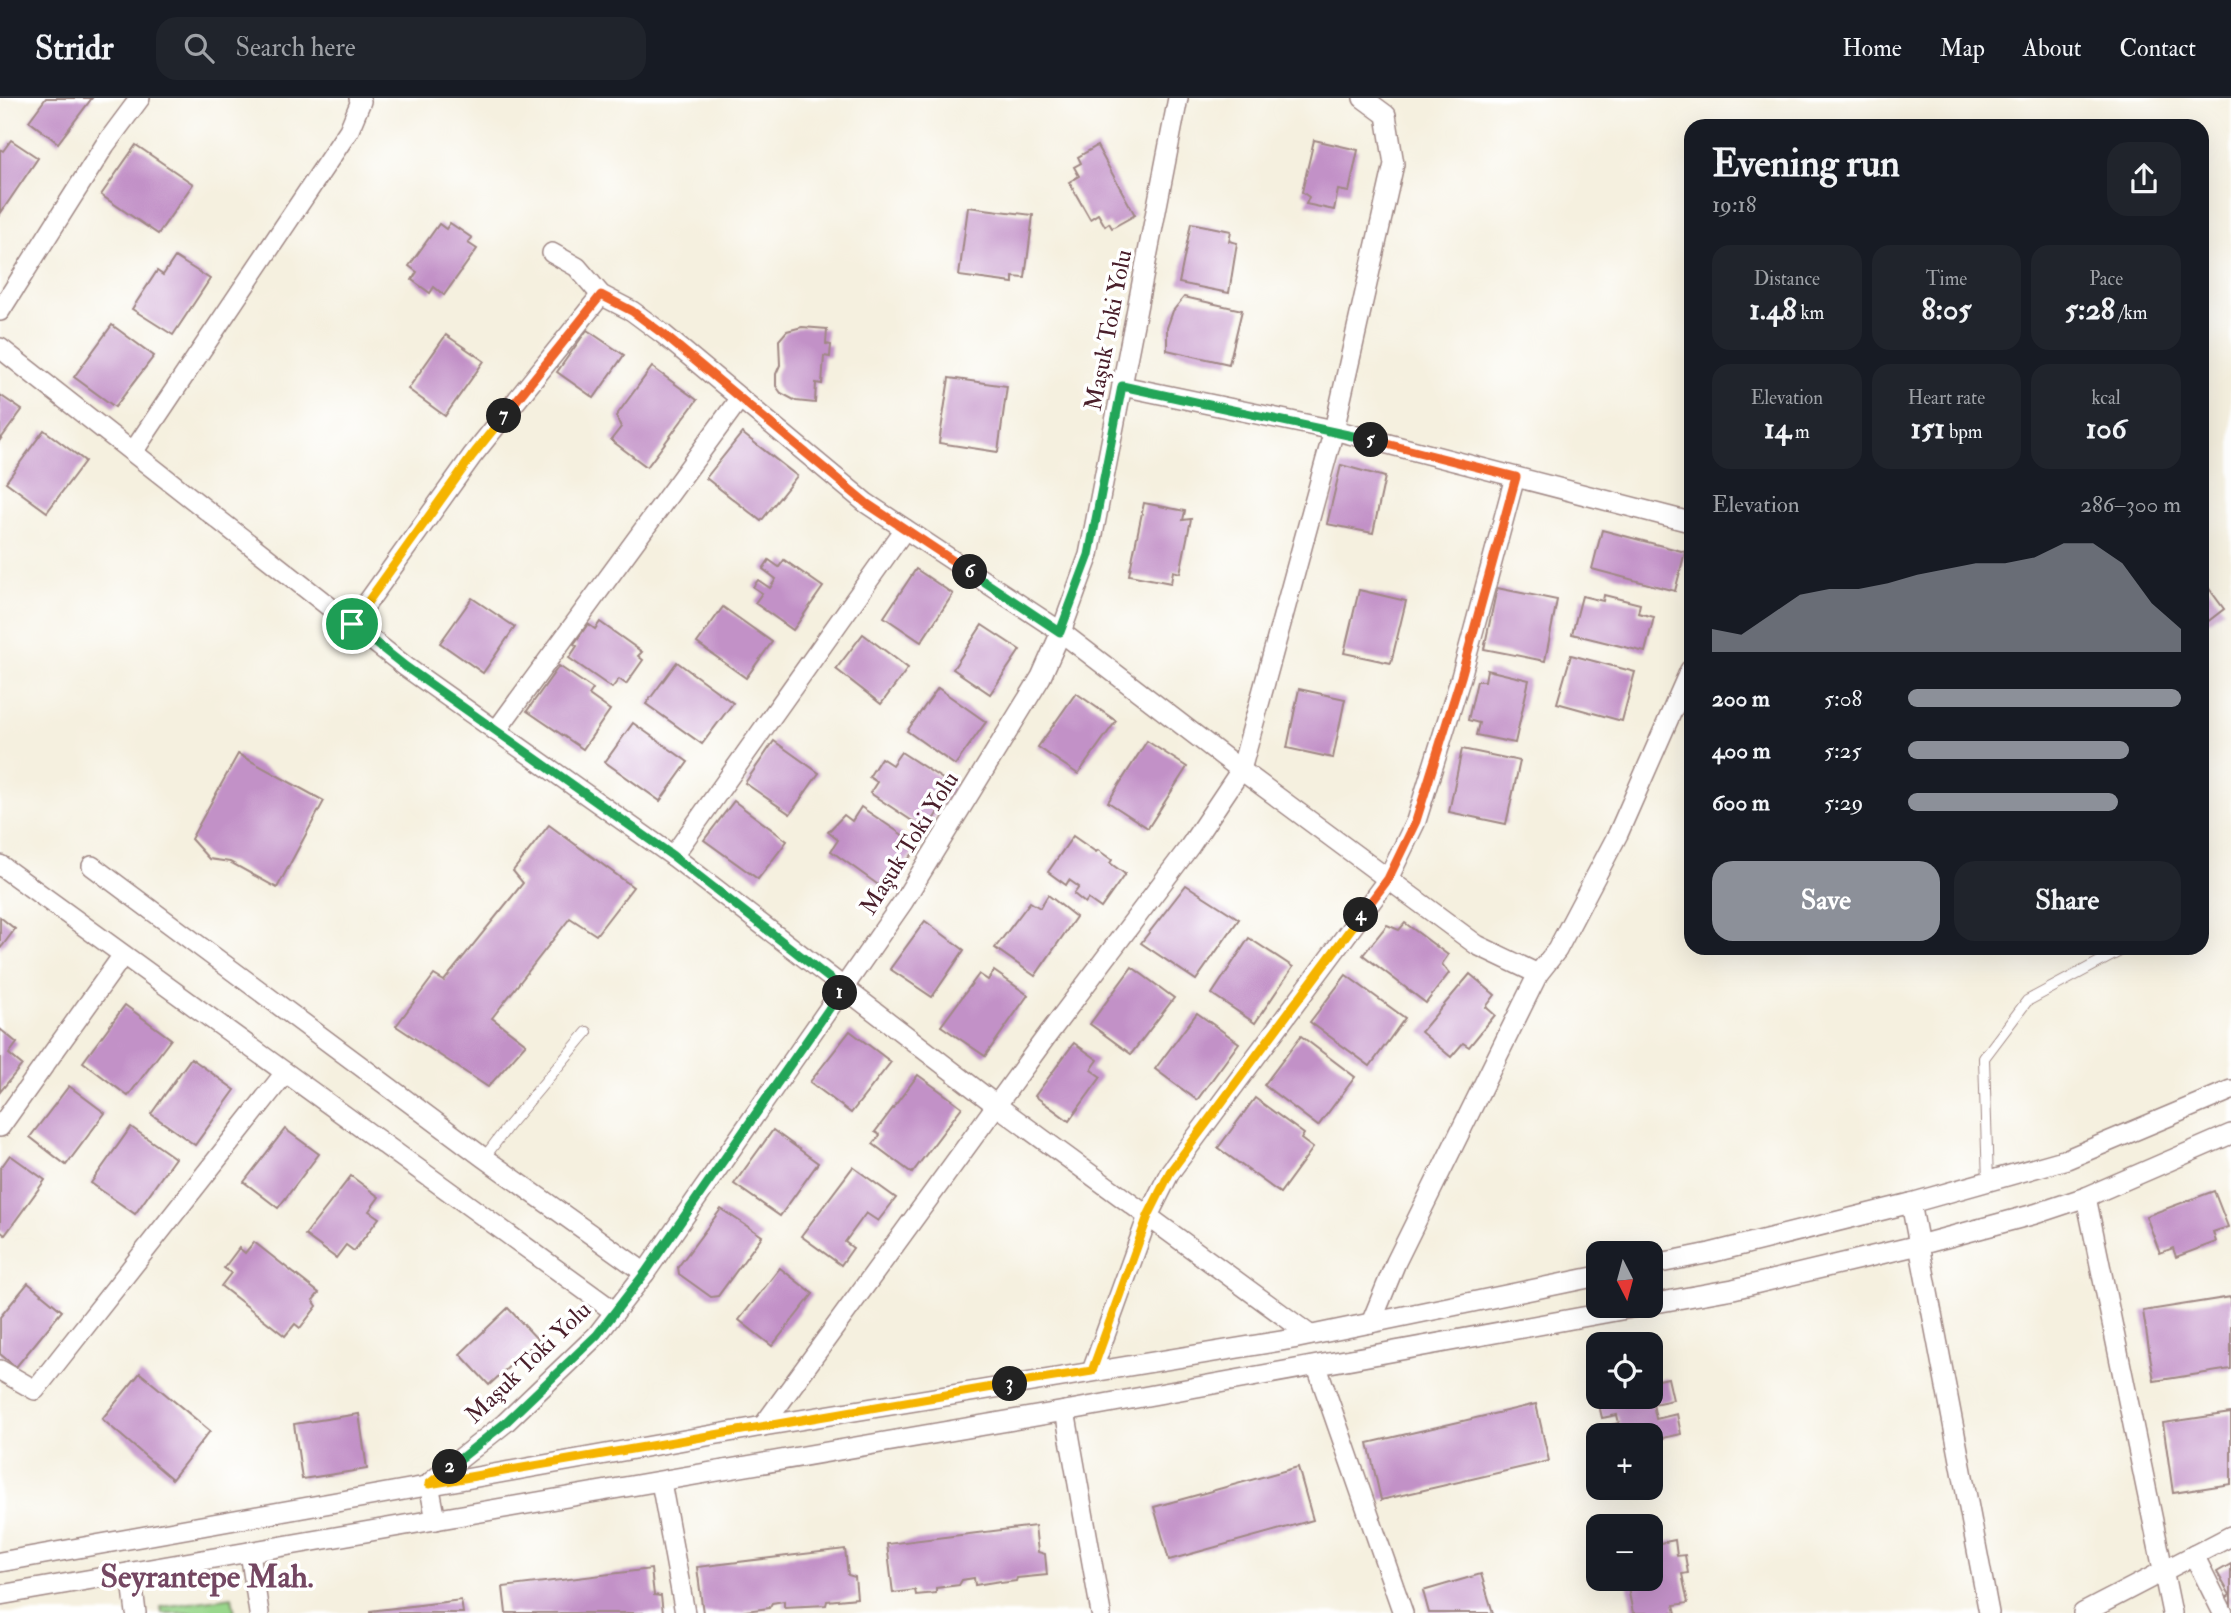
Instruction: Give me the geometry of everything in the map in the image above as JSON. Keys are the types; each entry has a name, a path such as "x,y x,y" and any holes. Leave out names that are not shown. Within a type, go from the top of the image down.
{"street":[{"path":"0,312 105,145 140,98"},
{"path":"134,452 349,130 361,101 359,98"},
{"name":"Maşuk Toki Yolu","path":"0,1562 429,1484 505,1423 597,1335 645,1273 903,902 1041,677 1089,555 1178,98"},
{"path":"763,1426 996,1105 1190,846 1241,770 1334,430 1394,164 1386,115 1363,98"},
{"path":"552,253 578,267 601,295 632,311 866,503 1060,632 1477,945 1538,974"},
{"path":"352,624 472,456 601,295"},
{"path":"0,348 406,667 673,856 996,1105 1310,1335"},
{"path":"1122,386 1334,430 1684,520"},
{"path":"496,731 740,398"},
{"path":"1092,1371 1148,1216 1170,1172 1388,879 1420,808 1461,677 1516,477"},
{"path":"673,856 905,529"},
{"path":"1371,1323 1396,1262 1538,974 1557,950 1618,834 1684,684"},
{"path":"0,865 615,1312"},
{"path":"92,866 484,1158 645,1273"},
{"path":"0,1127 123,955"},
{"path":"0,1370 35,1390 285,1073"},
{"path":"1663,1262 1911,1203 2067,1160 2231,1090"},
{"path":"1663,1302 1733,1289 1919,1245 2035,1214 2086,1197 2231,1134"},
{"path":"2086,1197 2172,1613"},
{"path":"1911,1203 1989,1613"},
{"path":"436,1520 429,1484 1310,1335 1586,1278"},
{"path":"0,1595 1317,1367 1586,1317"},
{"path":"1317,1367 1403,1613"},
{"path":"1065,1411 1101,1613"},
{"path":"661,1482 685,1613"},
{"path":"2083,1613 2231,1536"},
{"path":"250,1552 259,1613"},
{"path":"2194,1555 2223,1613"},
{"path":"131,1572 136,1613"}],"lane":[{"path":"1988,1182 1984,1058 2026,1000 2112,955"},
{"path":"484,1158 587,1032"}],"green space":[{"path":"232,1597 235,1613 162,1613 161,1607"}],"building":[{"path":"46,98 92,98 58,143 29,121"},
{"path":"11,140 38,158 0,214 0,149 3,151"},
{"path":"1314,140 1358,150 1349,192 1338,190 1334,210 1306,204 1309,197 1302,192"},
{"path":"136,145 193,184 158,234 101,195"},
{"path":"1097,146 1135,215 1112,228 1109,223 1105,226 1098,214 1090,219 1069,182 1079,176 1074,167 1081,163 1078,157"},
{"path":"968,207 1033,215 1025,278 1013,277 1013,283 959,276"},
{"path":"450,223 472,238 468,243 477,249 444,295 434,287 430,293 412,280 417,272 409,266 439,224 446,229"},
{"path":"1191,223 1231,231 1229,241 1237,243 1229,293 1179,283"},
{"path":"175,257 210,279 173,335 132,309 157,271 163,275"},
{"path":"1184,297 1242,310 1229,364 1167,350 1167,328 1173,311"},
{"path":"112,325 154,356 115,407 74,377"},
{"path":"802,327 827,329 826,344 831,345 830,357 824,356 822,384 816,383 815,403 796,401 781,393 776,386 776,374 780,365 779,340 787,331"},
{"path":"587,330 624,355 594,398 557,372"},
{"path":"446,335 484,361 445,416 408,389"},
{"path":"652,367 697,400 647,467 611,440 621,427 616,416"},
{"path":"949,378 1007,386 998,452 939,443"},
{"path":"0,395 22,410 0,440"},
{"path":"44,430 85,461 47,512 6,482"},
{"path":"742,433 797,476 761,521 706,478"},
{"path":"1341,465 1385,477 1373,533 1327,524"},
{"path":"1144,503 1185,511 1183,520 1191,519 1180,573 1173,571 1171,583 1129,575"},
{"path":"1602,530 1684,552 1675,591 1592,569"},
{"path":"769,560 779,567 784,560 823,587 793,630 755,603 762,593 753,587 758,580 770,588 776,579 763,569"},
{"path":"916,569 953,594 921,642 884,617"},
{"path":"1497,588 1557,600 1545,661 1484,649"},
{"path":"2209,589 2224,609 2209,621"},
{"path":"1359,590 1406,601 1391,663 1344,653"},
{"path":"1604,595 1640,604 1638,613 1654,617 1645,652 1572,634 1582,596 1603,601"},
{"path":"472,598 515,627 483,673 440,643"},
{"path":"723,607 772,642 746,678 697,643"},
{"path":"600,622 642,652 638,656 643,660 626,684 619,679 612,688 569,658 577,646 574,644 588,624 595,629"},
{"path":"982,625 1020,650 990,694 953,669"},
{"path":"863,634 908,668 881,704 836,669"},
{"path":"1571,655 1635,672 1622,721 1557,703"},
{"path":"677,662 733,703 702,744 646,704"},
{"path":"559,666 593,689 589,695 610,710 583,749 527,711"},
{"path":"1487,670 1529,680 1515,743 1476,735 1479,723 1468,720 1477,681 1485,681"},
{"path":"938,688 986,722 955,765 907,731"},
{"path":"1299,689 1345,699 1333,758 1287,748"},
{"path":"1076,693 1116,721 1078,774 1038,747"},
{"path":"633,723 688,762 660,801 605,762"},
{"path":"774,741 819,773 790,814 745,783"},
{"path":"1147,741 1187,767 1148,828 1108,802"},
{"path":"1462,749 1520,761 1506,824 1449,812"},
{"path":"901,752 955,787 926,830 870,793 877,782 869,777 881,758 892,765"},
{"path":"238,754 324,801 277,888 230,862 209,859 191,839"},
{"path":"734,801 787,841 758,879 704,840"},
{"path":"861,807 919,846 884,889 831,851 838,840 828,832 844,815 852,821"},
{"path":"549,825 633,887 596,935 570,918 492,1018 526,1044 488,1087 396,1026 434,975 444,981 523,883 513,871"},
{"path":"1073,836 1112,860 1110,863 1125,874 1101,908 1088,899 1085,903 1074,894 1079,887 1069,880 1066,885 1048,872"},
{"path":"1186,885 1239,919 1196,980 1141,943"},
{"path":"1048,895 1076,917 1035,976 995,948 1030,902 1040,908"},
{"path":"0,917 15,929 0,949"},
{"path":"925,921 964,950 932,997 890,969"},
{"path":"1405,923 1448,955 1442,964 1449,973 1426,1003 1363,955 1387,925 1399,930"},
{"path":"1249,938 1293,967 1255,1023 1212,994"},
{"path":"1132,967 1174,998 1131,1054 1090,1024"},
{"path":"994,971 1028,995 985,1056 941,1026 979,974 988,980"},
{"path":"1470,974 1495,995 1486,1007 1495,1015 1469,1047 1463,1043 1451,1057 1421,1032"},
{"path":"1346,975 1405,1018 1370,1066 1310,1022"},
{"path":"125,1005 171,1039 128,1096 83,1062"},
{"path":"1197,1013 1239,1043 1197,1100 1155,1069"},
{"path":"0,1029 17,1043 9,1054 22,1065 0,1092"},
{"path":"850,1031 891,1062 851,1113 810,1082"},
{"path":"1301,1036 1355,1077 1318,1126 1264,1085"},
{"path":"1074,1043 1098,1060 1091,1070 1101,1077 1069,1121 1035,1096"},
{"path":"191,1058 235,1090 195,1145 151,1114"},
{"path":"918,1075 962,1107 912,1173 873,1144 880,1135 875,1132"},
{"path":"69,1086 105,1113 66,1165 30,1137"},
{"path":"1255,1098 1304,1134 1301,1139 1313,1148 1280,1193 1218,1148"},
{"path":"131,1127 175,1158 135,1214 91,1183"},
{"path":"285,1129 319,1154 278,1208 244,1182"},
{"path":"773,1130 818,1163 780,1216 734,1184"},
{"path":"10,1155 45,1180 5,1235 0,1231 0,1169"},
{"path":"853,1167 896,1198 878,1221 866,1213 845,1242 853,1248 841,1265 801,1236"},
{"path":"351,1176 379,1197 369,1211 379,1218 354,1251 346,1245 336,1258 305,1235"},
{"path":"2214,1191 2228,1227 2213,1232 2216,1242 2176,1257 2173,1248 2160,1253 2146,1216"},
{"path":"721,1209 762,1236 718,1296 711,1297 679,1274 678,1267"},
{"path":"254,1242 319,1293 313,1300 317,1306 300,1328 295,1324 285,1336 221,1286 231,1273 224,1268 239,1248 245,1253"},
{"path":"780,1268 813,1294 772,1346 739,1320"},
{"path":"28,1283 62,1311 16,1367 0,1354 0,1317"},
{"path":"2231,1297 2231,1369 2154,1381 2143,1311"},
{"path":"508,1308 538,1340 489,1385 460,1354"},
{"path":"140,1373 210,1431 172,1479 102,1419"},
{"path":"1668,1378 1673,1400 1663,1402 1663,1379"},
{"path":"1536,1404 1549,1461 1381,1500 1368,1443"},
{"path":"1600,1409 1654,1409 1656,1419 1677,1414 1681,1434 1663,1438 1663,1423 1619,1423 1617,1415 1602,1418"},
{"path":"2231,1413 2231,1484 2173,1493 2163,1423"},
{"path":"359,1414 367,1469 302,1479 294,1424"},
{"path":"1298,1467 1313,1520 1169,1560 1154,1507"},
{"path":"1035,1526 1038,1552 1045,1554 1047,1575 975,1585 974,1578 962,1580 959,1585 936,1588 936,1593 916,1595 915,1590 893,1593 887,1544"},
{"path":"1675,1540 1677,1556 1685,1555 1688,1573 1682,1574 1688,1603 1674,1605 1676,1613 1633,1613 1629,1591 1663,1591 1663,1542"},
{"path":"845,1549 848,1575 855,1577 857,1598 827,1601 826,1605 784,1607 784,1601 772,1603 769,1608 745,1611 746,1613 703,1613 697,1567"},
{"path":"2231,1564 2231,1607 2226,1598 2230,1595 2217,1572"},
{"path":"651,1569 654,1595 661,1596 663,1613 506,1613 503,1587"},
{"path":"1481,1574 1493,1613 1429,1613 1423,1591"},
{"path":"461,1600 463,1613 370,1613 370,1611"}],"district":[{"name":"Seyrantepe Mah.","path":"207,1576"}],"route":[{"path":"601,295 632,311 663,334 866,503 1060,632 1089,555 1122,386 1334,430 1516,477 1461,677 1416,821 1388,879 1170,1172 1148,1216 1092,1371 429,1484 505,1423 597,1335 645,1273 843,989 673,856 406,667 352,624 472,456 601,295"}]}
